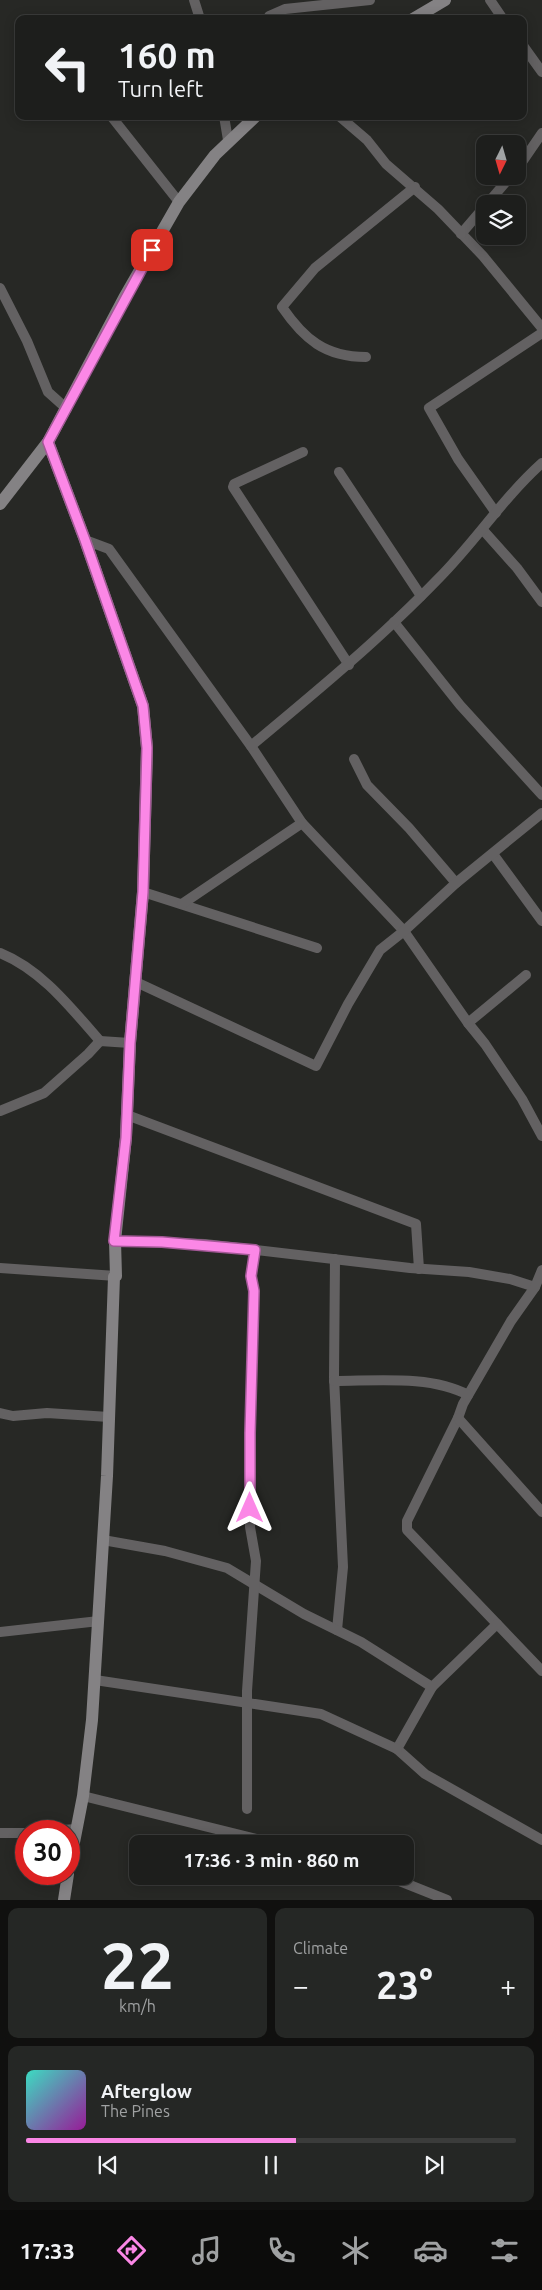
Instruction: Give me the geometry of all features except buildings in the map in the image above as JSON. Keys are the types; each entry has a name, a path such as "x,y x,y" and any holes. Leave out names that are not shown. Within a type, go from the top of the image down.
{"street":[{"path":"194,0 199,15"},
{"path":"270,15 285,9 370,0"},
{"path":"420,15 445,0"},
{"path":"490,0 500,15"},
{"path":"527,51 542,72"},
{"path":"114,120 179,202"},
{"path":"225,120 228,140"},
{"path":"0,504 48,442 124,298 179,202 228,140 251,120"},
{"path":"344,120 367,140 386,164 414,187 483,256 542,328"},
{"path":"526,156 542,133"},
{"path":"495,195 503,185"},
{"path":"366,357 349,357 330,352 308,339 282,306 315,268 414,187"},
{"path":"461,234 476,217"},
{"path":"0,288 27,340 48,392 67,409"},
{"path":"496,513 458,459 429,408 542,333"},
{"path":"48,442 85,540 143,706 147,748 143,892 130,1043 127,1116 114,1241 116,1276 114,1277 99,1620 83,1796 78,1820"},
{"path":"302,452 234,484 232,487 350,665"},
{"path":"251,746 350,665 421,596 483,530 513,490 542,463"},
{"path":"340,472 421,596"},
{"path":"483,530 517,568 542,602"},
{"path":"85,540 109,549 251,746 302,823 404,931 485,1044 542,1136"},
{"path":"394,622 460,705 542,795"},
{"path":"354,759 367,785 409,828 456,883"},
{"path":"136,982 198,1013 316,1066 348,1004 380,950 404,931 456,883 542,813"},
{"path":"182,904 302,823"},
{"path":"493,854 542,921"},
{"path":"143,892 317,948"},
{"path":"0,953 9,957 53,988 100,1040 130,1043"},
{"path":"468,1022 526,975"},
{"path":"0,1110 44,1093 88,1054 100,1040"},
{"path":"127,1116 416,1224 419,1269"},
{"path":"114,1241 162,1242 255,1250 419,1269 488,1274 535,1287"},
{"path":"247,1809 247,1703 256,1583 256,1561 250,1527 254,1291 251,1276 255,1250"},
{"path":"334,1259 334,1381 342,1567 337,1630"},
{"path":"0,1268 116,1276"},
{"path":"542,1270 535,1287 511,1321 468,1395 407,1520 407,1530 542,1671"},
{"path":"334,1381 399,1380 454,1388 468,1395"},
{"path":"0,1413 12,1416 47,1413 109,1417"},
{"path":"458,1418 540,1505"},
{"path":"103,1540 165,1551 228,1568 256,1583 304,1614 361,1642 432,1687"},
{"path":"0,1632 99,1620"},
{"path":"397,1749 432,1687 498,1624"},
{"path":"95,1680 322,1714 397,1749 425,1774 542,1840"},
{"path":"83,1796 241,1835"},
{"path":"0,1833 15,1833"},
{"path":"64,1900 66,1885"},
{"path":"410,1885 447,1900"}],"route":[{"path":"152,250 124,298 48,442 85,540 143,706 147,748 143,892 130,1043 126,1138 114,1241 205,1244 255,1250 251,1276 254,1291 250,1508"}]}
